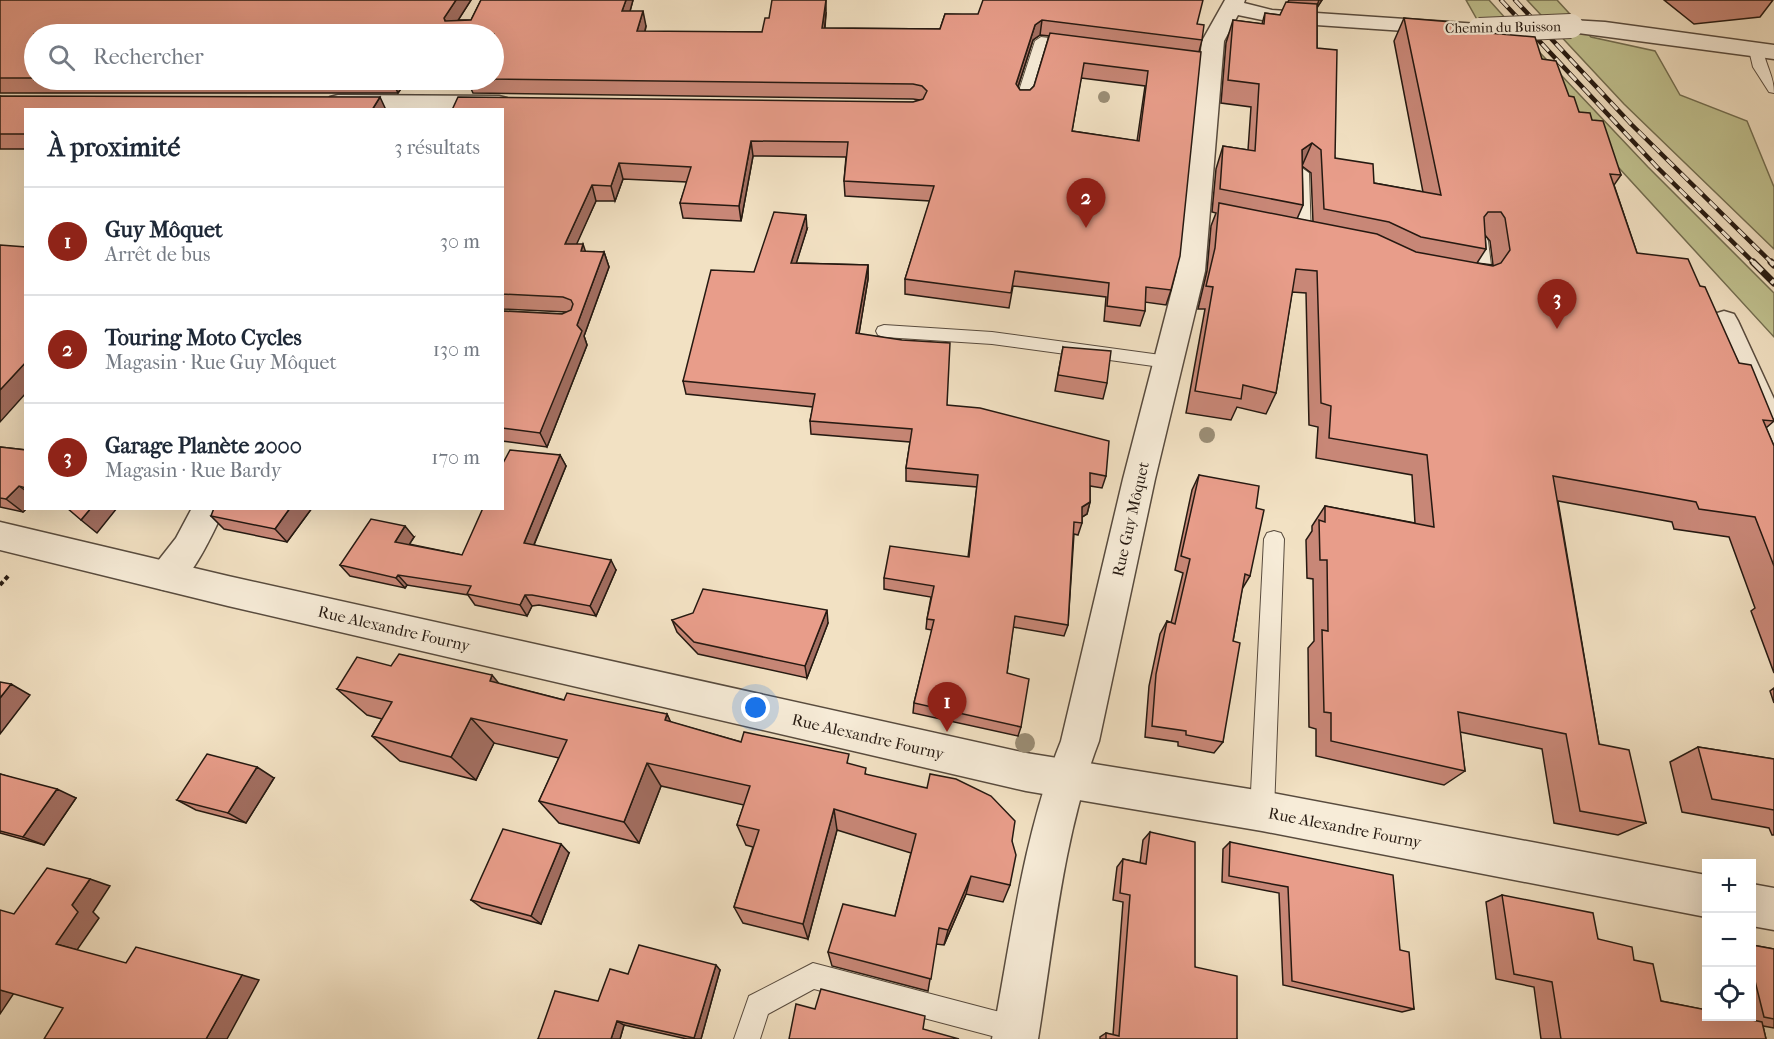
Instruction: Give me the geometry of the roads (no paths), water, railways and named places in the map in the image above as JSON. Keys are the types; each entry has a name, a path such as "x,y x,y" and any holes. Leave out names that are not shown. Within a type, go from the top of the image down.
{"street":[{"name":"Chemin du Buisson","path":"1233,4 1272,15 1479,30 1571,26 1605,28 1765,51"},
{"name":"Rue Guy Môquet","path":"1016,1033 1048,853 1065,779 1080,741 1203,218 1205,62 1213,41 1233,4"},
{"path":"424,106 433,90"},
{"path":"317,102 424,106 518,103"},
{"path":"1724,321 1774,433"},
{"path":"166,576 188,548 208,510"},
{"name":"Rue Alexandre Fourny","path":"0,536 166,576 1065,779 1262,811 1702,895"},
{"path":"1756,905 1774,909"}],"lane":[{"path":"1023,100 1041,41 1088,47"},
{"path":"1765,51 1760,67 1774,89"},
{"path":"1302,173 1303,238"},
{"path":"1456,276 1478,280 1485,273 1480,241"},
{"path":"884,331 992,338 1168,362"},
{"path":"1262,811 1274,539"},
{"path":"747,1039 758,1005 813,976 992,1023 1016,1033"}],"railway":[{"path":"1501,0 1657,167 1754,263"},
{"path":"1515,0 1632,125 1772,263"},
{"path":"1754,263 1774,283"}],"place":[{"name":"Touring Moto Cycles","path":"1086,228"},
{"name":"Garage Planète 2000","path":"1557,329"},
{"name":"Guy Môquet","path":"947,732"}]}
